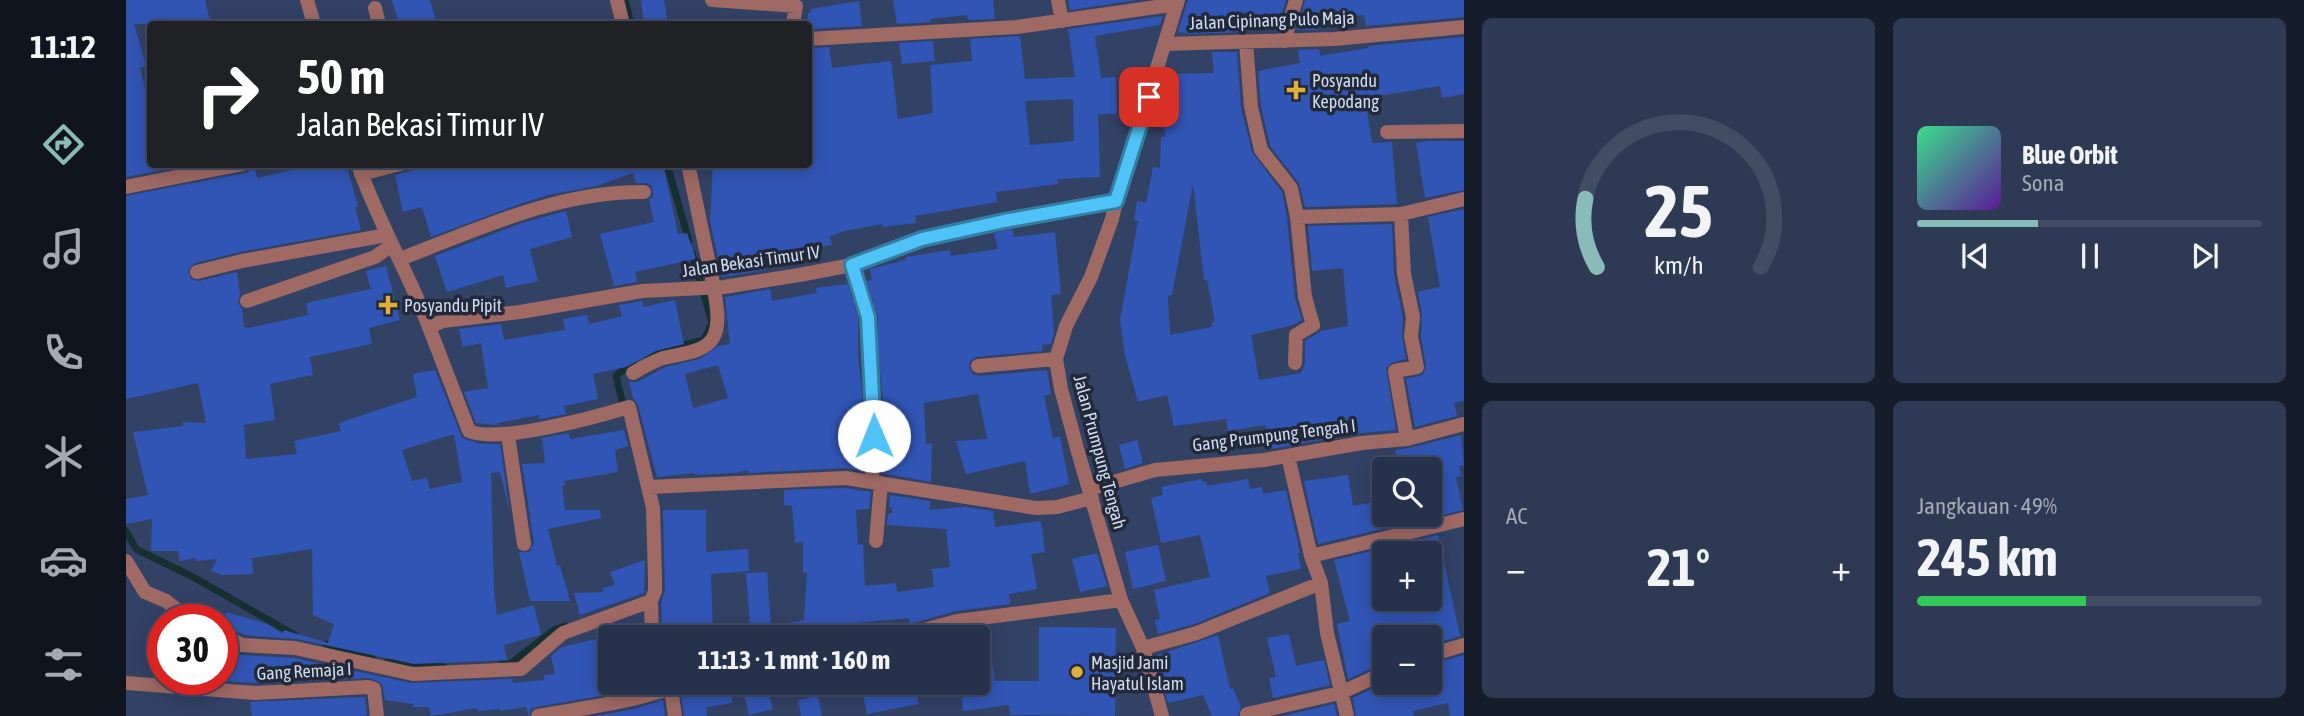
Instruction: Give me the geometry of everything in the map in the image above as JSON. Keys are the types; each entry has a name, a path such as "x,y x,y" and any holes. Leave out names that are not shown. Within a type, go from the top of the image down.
{"street":[{"path":"307,0 313,21"},
{"path":"617,0 622,21"},
{"path":"712,0 796,6 794,21"},
{"path":"1058,0 1062,21"},
{"path":"1284,41 1296,0"},
{"path":"812,39 1017,27 1178,2"},
{"name":"Jalan Prumpung Tengah","path":"1162,716 1143,648 1121,600 1061,389 1056,359 1066,326 1095,265 1112,219 1178,2"},
{"path":"375,8 378,21"},
{"name":"Jalan Cipinang Pulo Maja","path":"1165,44 1284,41 1464,27"},
{"path":"1246,42 1251,107 1261,150 1291,188 1297,217 1305,297 1313,325 1296,335 1295,363"},
{"path":"1387,132 1464,131"},
{"path":"126,187 223,168"},
{"path":"633,373 646,365 702,348 713,338 717,319 705,289 689,168"},
{"path":"359,169 429,327 469,431 478,435 508,435 622,409 649,487 653,508 655,591 651,601 652,625"},
{"path":"400,259 557,203 612,192 644,192"},
{"path":"1297,217 1401,214 1464,199"},
{"name":"Jalan Bekasi Timur IV","path":"429,327 443,321 520,312 642,292 705,289 852,265 922,239 1116,201"},
{"path":"1401,214 1404,274 1413,317 1411,337 1417,367 1395,372 1407,439"},
{"path":"197,272 242,261 389,240"},
{"path":"247,301 375,257 389,240"},
{"path":"852,265 868,317 877,482 876,541"},
{"path":"978,366 1056,359"},
{"name":"Gang Prumpung Tengah I","path":"649,487 846,478 1036,509 1057,507 1155,470 1288,456 1362,443 1407,439 1464,424"},
{"path":"508,435 524,544"},
{"path":"1288,456 1311,556 1321,583 1327,633 1347,716"},
{"path":"1311,556 1464,519"},
{"path":"126,561 145,592 170,604"},
{"path":"1143,648 1197,633 1321,583"},
{"path":"942,625 1121,600"},
{"path":"238,643 295,648 413,674 521,669 563,634 651,601"},
{"path":"1442,651 1464,645"},
{"path":"1247,714 1340,694 1372,679"},
{"name":"Gang Remaja I","path":"126,683 256,693 368,687 374,689 377,716"},
{"path":"538,716 612,703 638,695"},
{"path":"667,695 676,716"}],"building":[{"path":"126,0 205,0 210,21 147,21 147,24 134,24 146,66 140,68 147,97 147,168 171,168 126,177"},
{"path":"392,0 430,0 436,21 398,21"},
{"path":"641,0 664,0 668,21 644,21"},
{"path":"893,0 993,0 995,19 968,20 967,15 930,19 930,22 897,24"},
{"path":"1068,0 1137,0 1070,10"},
{"path":"1188,0 1286,0 1280,20 1237,11 1239,32 1191,34 1178,32"},
{"path":"1305,0 1464,0 1464,17 1366,26 1364,15 1316,20 1317,30 1297,30"},
{"path":"859,1 862,26 812,29 812,21 808,21 811,9"},
{"path":"1163,16 1160,25 1095,36 1101,78 1116,77 1117,114 1098,114 1100,177 1057,179 1058,184 996,192 997,202 915,216 916,223 882,227 882,224 845,231 830,236 832,245 763,255 766,270 722,277 710,221 713,168 812,168 812,49 829,47 832,68 891,61 898,119 933,113 930,65 972,61 970,39 1020,36 1025,79 1075,77 1068,29","holes":["1073,99 1074,141 1030,145 1025,101"]},
{"path":"1464,37 1464,94 1442,98 1440,86 1365,98 1372,143 1392,142 1397,204 1305,207 1299,183 1270,146 1261,106 1258,71 1300,63 1298,50 1319,49 1320,56 1368,46"},
{"path":"933,41 935,61 902,64 899,43"},
{"path":"1212,52 1237,52 1241,108 1252,152 1282,192 1295,298 1302,320 1293,325 1251,335 1259,380 1301,373 1305,363 1305,341 1321,331 1348,326 1343,268 1312,271 1308,226 1392,224 1394,275 1403,318 1402,337 1406,359 1393,362 1386,368 1396,430 1360,433 1271,449 1265,425 1228,431 1226,419 1174,426 1167,395 1138,402 1125,355 1120,320 1138,221 1134,220 1137,201 1146,203 1153,167 1160,168 1161,137 1165,137 1164,117 1168,117 1167,74 1214,73","holes":["1193,184 1204,280 1207,280 1215,322 1212,322 1212,327 1170,335 1168,296 1172,295"]},
{"path":"1464,141 1464,190 1425,198 1416,143"},
{"path":"251,168 254,168 258,178 300,168 347,168 358,206 355,207 361,230 240,252 195,263 188,270 191,279 199,281 237,272 240,295 238,303 242,309 244,327 248,328 308,315 306,303 371,289 366,271 386,266 400,320 369,328 372,344 310,357 313,375 270,384 275,420 244,425 246,459 297,454 294,441 341,431 339,423 417,397 413,374 435,370 462,438 481,444 500,444 510,514 500,472 491,473 497,615 534,605 541,635 504,645 507,660 414,664 297,639 245,635 238,632 238,616 267,624 283,634 284,630 328,643 334,624 313,615 312,549 252,558 253,574 222,575 211,571 217,559 196,561 196,558 180,561 178,551 151,551 152,519 126,524 126,499 148,495 133,432 183,426 183,422 206,423 198,383 126,399 126,196 245,173","holes":["454,434 462,482 430,489 427,478 412,481 402,450"]},
{"path":"422,168 664,168 678,234 687,233 696,259 635,272 637,282 614,286 600,234 654,222 649,200 653,196 652,187 648,183 636,183 633,173 597,186 548,195 431,237 422,207 403,212 395,175"},
{"path":"1464,209 1464,401 1454,403 1457,416 1415,427 1406,379 1423,375 1426,366 1418,292 1440,287 1428,217"},
{"path":"566,211 572,237 530,249 538,281 506,288 503,275 447,292 435,256 522,223"},
{"path":"1012,229 1014,237 1055,232 1061,294 1051,295 1054,332 1051,344 1042,345 1043,351 976,357 970,361 969,368 973,374 979,376 1047,370 1051,394 1044,396 1053,438 1060,436 1069,484 1030,494 1025,461 966,474 956,441 987,439 978,394 924,403 926,444 932,443 931,482 882,473 884,412 878,352 878,317 867,281 872,280 870,269 906,260 906,257 950,250 951,256 998,249 994,233"},
{"path":"848,284 858,318 858,353 864,413 863,471 846,468 749,473 748,470 657,477 638,405 633,398 629,382 637,382 666,367 700,359 718,346 730,344 725,297 770,289 772,301 817,293 816,288","holes":["718,365 728,398 693,408 685,374"]},
{"path":"675,300 684,344 656,351 626,367 593,374 598,399 564,406 566,414 539,419 539,415 497,423 498,425 476,423 464,392 488,388 481,343 463,347 459,329 501,324 504,340 565,330 563,319 587,315 589,324 622,316 619,305 642,301 644,307"},
{"path":"624,430 628,446 615,450 618,472 564,481 565,486 562,486 565,510 600,510 601,518 548,529 557,566 560,565 570,601 530,601 519,552 529,552 534,543 522,464 545,463 542,438 569,433 570,439"},
{"path":"1461,435 1464,465 1459,466 1461,476 1456,477 1463,510 1442,515 1442,457 1396,457 1395,450"},
{"path":"1137,440 1143,463 1125,469 1119,445"},
{"path":"1348,475 1353,506 1372,502 1372,527 1390,527 1318,544 1304,481"},
{"path":"1202,479 1207,486 1248,479 1250,489 1262,487 1263,494 1286,490 1301,569 1266,576 1270,593 1194,624 1158,634 1155,620 1160,619 1154,590 1210,577 1200,535 1161,543 1151,498 1163,495 1161,487"},
{"path":"845,488 871,492 869,509 856,510 858,545 863,544 865,586 896,583 897,592 934,587 932,569 950,567 946,529 887,525 888,514 892,513 892,507 889,507 890,495 930,501 929,510 965,507 993,511 995,527 1041,521 1045,552 1031,554 1037,589 1009,594 1010,604 956,611 910,624 909,618 856,625 776,625 804,620 807,573 803,573 803,542 795,543 792,506 784,505 784,490"},
{"path":"663,510 706,510 706,552 748,549 749,571 711,574 713,625 662,625 661,603 665,591"},
{"path":"1438,535 1439,541 1413,541"},
{"path":"1158,545 1166,581 1133,589 1125,552"},
{"path":"1372,551 1372,611 1442,611 1442,553 1460,636 1442,641 1442,625 1372,625 1372,668 1348,679 1337,624 1350,621 1334,560"},
{"path":"1097,553 1107,586 1080,592 1072,559"},
{"path":"645,560 644,593 580,615 574,593 604,592 602,588 615,585 610,572"},
{"path":"767,572 771,625 750,625 746,573"},
{"name":"Masjid Jami Hayatul Islam","path":"1039,627 1116,628 1115,716 1010,715 1009,705 963,711 962,695 990,695 990,650 995,681 1039,681"},
{"path":"1289,634 1296,666 1324,660 1330,685 1273,698 1269,678 1276,677 1267,638"},
{"path":"1218,635 1230,689 1233,688 1241,707 1238,716 1212,716 1203,695 1168,703 1155,656"},
{"path":"596,639 598,695 605,695 536,707 531,709 529,716 526,707 500,711 477,711 477,708 431,716 429,707 413,707 413,704 385,700 382,684 371,678 238,682 238,654 294,658 411,683 512,679 513,683 544,680 544,675 555,674 551,656 562,647"},
{"path":"1464,655 1464,716 1450,716 1448,703 1413,711 1414,716 1356,716 1353,698 1372,689 1372,695 1442,695 1442,661"},
{"path":"681,695 731,695 733,703 706,707 707,716 684,716"},
{"path":"744,695 769,695 773,709 749,715"},
{"path":"863,695 917,695 919,704 867,714"},
{"path":"818,696 822,716 801,716 798,700"},
{"path":"365,697 367,715 361,716 252,716 250,702"},
{"path":"663,700 665,716 596,716 634,709"},
{"path":"1334,704 1337,716 1282,716"}],"waterway":[{"path":"625,0 630,21"},
{"path":"668,168 689,241"},
{"path":"644,355 704,340 712,323 692,253"},
{"path":"624,409 616,376 634,361"},
{"path":"126,531 136,549 193,577 295,635"},
{"path":"502,664 510,664 554,630 565,626"},
{"path":"326,644 372,658"},
{"path":"387,662 444,667"}],"place":[{"name":"Posyandu Kepodang","path":"1296,90"},
{"name":"Posyandu Pipit","path":"388,305"},
{"name":"Masjid Jami Hayatul Islam","path":"1077,672"}],"route":[{"path":"874,436 868,317 852,265 922,239 1116,201 1149,97"}]}
